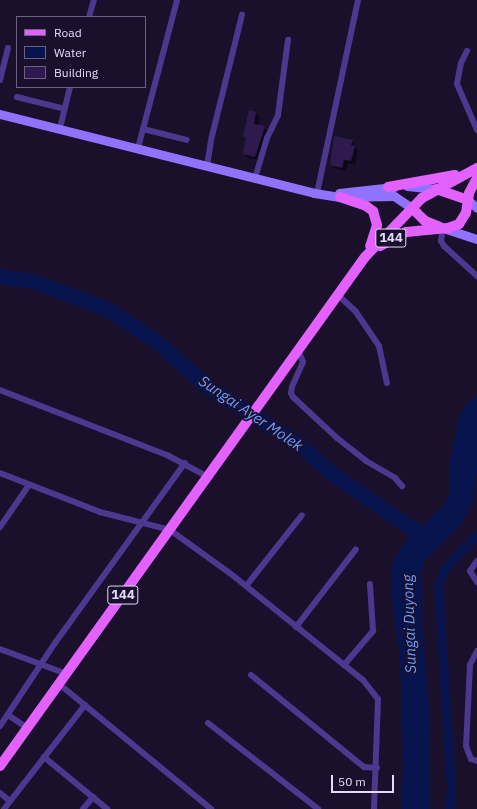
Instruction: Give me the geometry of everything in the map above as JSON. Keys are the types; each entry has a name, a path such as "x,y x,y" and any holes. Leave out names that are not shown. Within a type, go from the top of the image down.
{"main road":[{"path":"0,114 320,194 388,187 476,172"},
{"name":"144","path":"0,766 365,257 412,208 436,188 476,172"},
{"name":"144","path":"352,274 374,252 392,237 406,232 443,228 459,224 466,213 476,172"},
{"name":"144","path":"388,187 436,188 468,200"},
{"name":"144","path":"320,194 340,197 388,195 401,199 425,221 443,228"},
{"path":"340,197 366,206 376,218 376,233 365,257"},
{"path":"468,200 477,208"},
{"path":"443,228 477,239"}],"street":[{"path":"89,16 94,0"},
{"path":"138,148 177,0"},
{"path":"320,194 358,0"},
{"path":"207,166 212,136 242,15"},
{"path":"255,178 267,138 278,115 288,40"},
{"path":"0,80 8,48"},
{"path":"466,52 461,63 457,84 477,130"},
{"path":"60,128 70,88"},
{"path":"17,96 65,109"},
{"path":"143,129 187,140"},
{"path":"443,228 441,241 444,246 477,276"},
{"path":"337,294 356,312 379,346 387,383"},
{"path":"298,350 303,362 290,393 293,397 337,438 366,461 395,478 402,486"},
{"path":"0,390 185,463 208,477"},
{"path":"0,726 42,666 55,643 143,524 185,463"},
{"path":"0,473 100,512 170,530 246,586 371,687 378,700 377,768 374,809"},
{"path":"0,527 29,484"},
{"path":"246,586 302,515"},
{"path":"296,627 356,549"},
{"path":"477,561 470,571 477,582"},
{"path":"344,665 373,631 370,584"},
{"path":"0,649 42,666 67,674"},
{"path":"477,650 470,665 466,746 472,759 477,761"},
{"path":"251,674 364,767 377,768"},
{"path":"59,684 210,809"},
{"path":"4,809 85,705"},
{"path":"8,715 27,728"},
{"path":"208,723 318,809"},
{"path":"44,757 107,809"},
{"path":"0,793 10,801"},
{"path":"83,809 92,797"}],"water":[{"name":"Sungai Duyong","path":"477,394 477,469 473,500 462,523 424,562 421,576 422,626 429,706 430,809 401,809 403,766 400,653 393,611 391,569 396,555 408,540 444,505 450,494 450,461 459,418 467,404"}],"building":[{"path":"249,110 256,112 254,124 265,126 255,157 243,154 246,137 243,137"},
{"path":"334,136 353,140 351,145 355,146 351,161 344,160 342,168 330,165"}],"waterway":[{"name":"Sungai Ayer Molek","path":"0,276 33,281 105,308 155,340 205,385 300,445 330,472 429,540"},
{"path":"449,809 451,789 438,585 445,568 477,534"}]}
